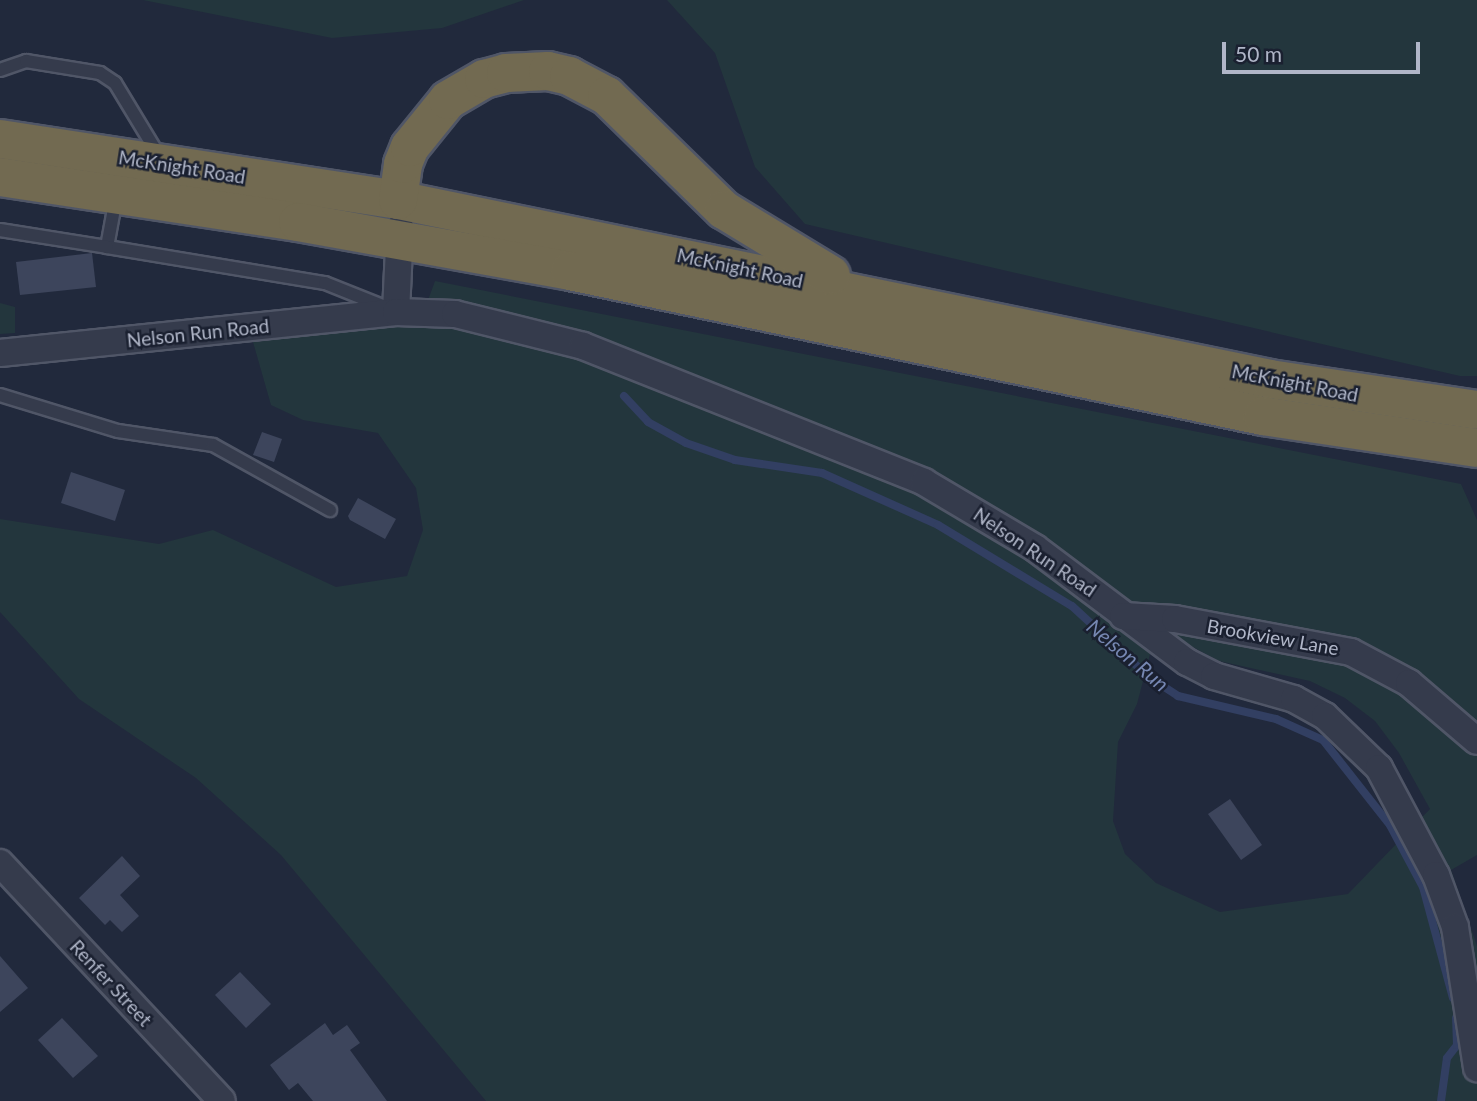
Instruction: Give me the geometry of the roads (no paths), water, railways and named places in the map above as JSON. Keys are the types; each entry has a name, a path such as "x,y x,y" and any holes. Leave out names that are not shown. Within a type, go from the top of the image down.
{"highway":[{"path":"398,200 403,164 410,147 447,100 495,76 548,71 569,76 607,96 724,210 867,295"},
{"name":"McKnight Road","path":"0,139 398,200 1270,379 1477,410"},
{"name":"McKnight Road","path":"0,177 401,240 570,271 1263,416 1477,448"}],"street":[{"path":"397,312 401,240 398,200"},
{"name":"Nelson Run Road","path":"0,353 397,312 492,320 583,346 924,482 1005,528 1124,616 1214,676 1294,699 1325,716 1378,768 1436,875 1455,927 1477,1068"},
{"name":"Brookview Lane","path":"1124,616 1186,621 1351,652 1409,683 1477,741"},
{"name":"Renfer Street","path":"0,863 222,1101"}],"lane":[{"path":"0,70 26,61 100,73 115,83 163,164"},
{"path":"107,247 117,194"},
{"path":"0,230 326,283 397,312"},
{"path":"0,395 118,431 213,445 330,510"}],"waterway":[{"name":"Nelson Run","path":"624,396 648,422 686,443 735,460 822,473 938,525 1072,606 1149,677 1178,696 1276,719 1323,740 1390,825 1423,887 1453,998"},
{"name":"Nelson Run","path":"1441,1101 1447,1058 1457,1045 1456,1018"}]}
